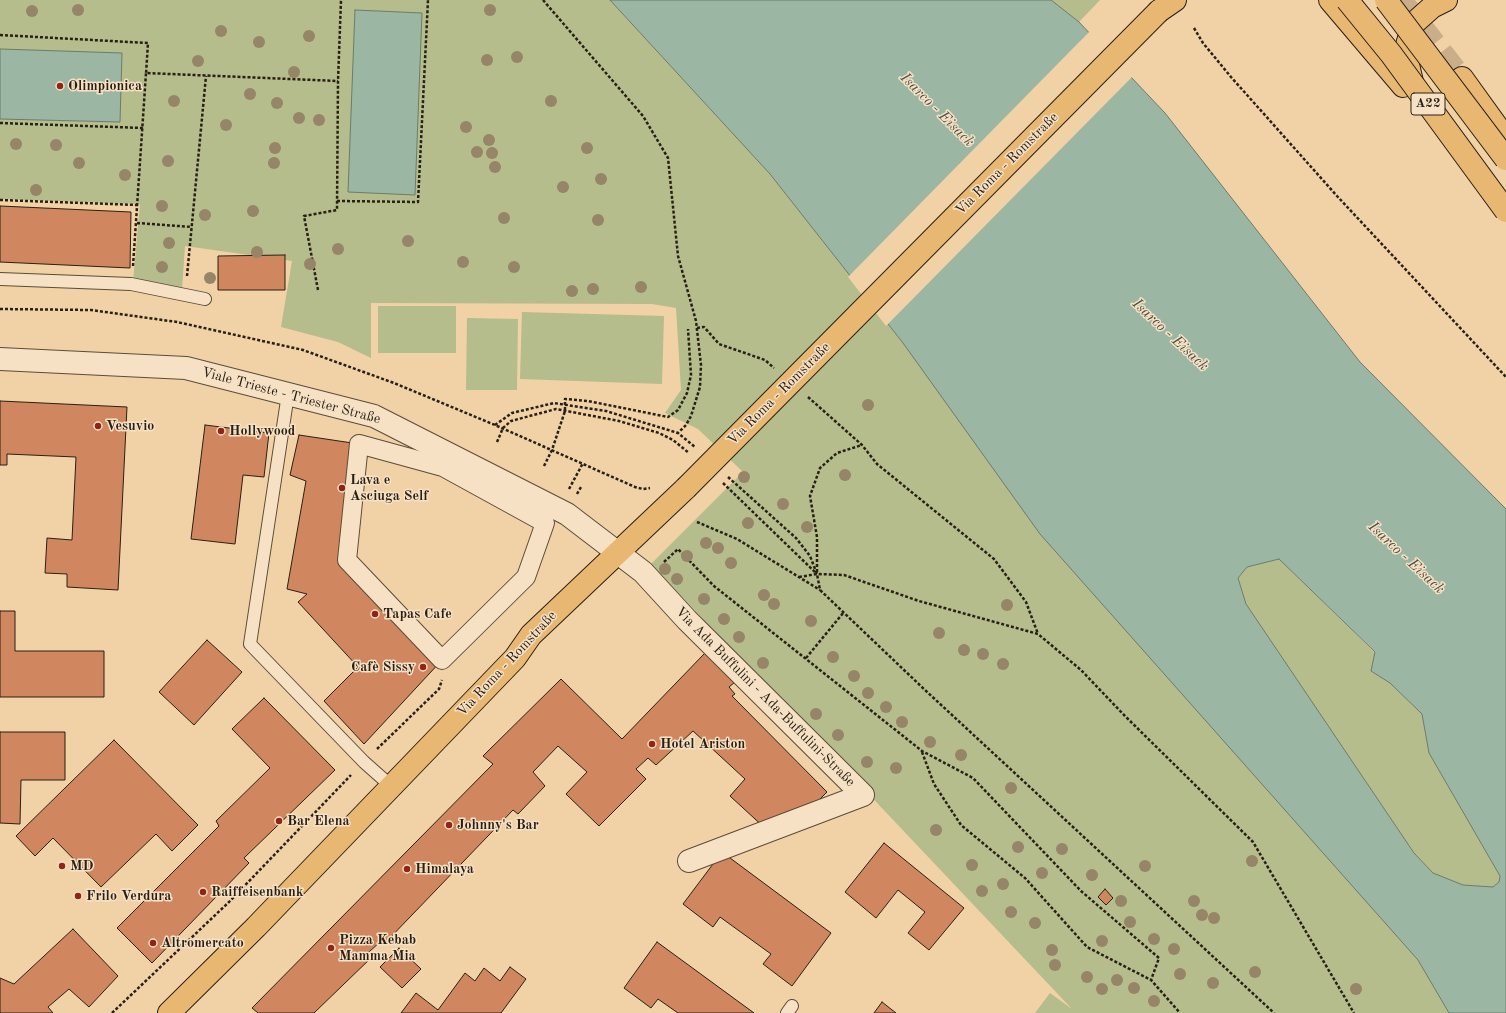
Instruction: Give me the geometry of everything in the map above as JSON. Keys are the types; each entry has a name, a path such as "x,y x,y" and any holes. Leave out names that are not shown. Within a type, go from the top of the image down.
{"main road":[{"path":"1330,0 1416,100 1487,198 1506,220"},
{"name":"A22","path":"1347,0 1391,54 1506,211"},
{"name":"A22","path":"1386,0 1506,159"},
{"path":"1416,100 1405,52 1413,24 1432,7 1446,0"},
{"name":"Via Roma - Romstraße","path":"169,1013 256,927 390,786 515,658 531,635 686,488 1169,3"},
{"path":"1462,78 1506,139"}],"street":[{"name":"Viale Trieste - Triester Straße","path":"0,359 186,368 374,416 413,448 560,508 619,552"},
{"path":"359,444 413,448 443,467 545,523 526,577 442,660 347,560 359,444"},
{"name":"Via Ada Buffulini - Ada-Buffulini-Straße","path":"619,552 648,578 687,620 863,795 689,861"}],"lane":[{"path":"0,279 131,284 205,299"},
{"path":"288,394 250,644 364,762 390,786"}],"path":[{"path":"318,290 304,216 337,210 338,81 341,0"},
{"path":"337,201 418,202 428,0"},
{"path":"543,0 643,116 668,158 678,256 697,328 701,365 700,386 691,416 686,425 678,433"},
{"path":"1194,28 1203,43 1231,77 1337,196 1506,378"},
{"path":"0,35 148,43 137,223 131,284"},
{"path":"146,78 146,73 338,81"},
{"path":"187,276 206,76"},
{"path":"0,123 143,128"},
{"path":"0,200 138,205"},
{"path":"137,223 192,227"},
{"path":"0,309 91,310 177,322 303,350 394,383 503,428 639,488 652,487"},
{"path":"697,328 704,327 719,344 765,360 776,370"},
{"path":"544,466 552,450 565,411 565,399 588,401 668,417 678,410 687,393 691,375 688,328"},
{"path":"804,394 862,445 877,464 994,559 1026,602 1038,634"},
{"path":"495,425 512,413 554,403 606,411 678,433 687,440"},
{"path":"498,442 503,428 511,421 526,415 556,409 619,421 659,433 673,440"},
{"path":"820,590 817,574 817,537 810,496 820,468 837,454 862,445"},
{"path":"560,508 583,463"},
{"path":"738,486 796,538 810,556 817,574"},
{"path":"732,491 817,574"},
{"path":"697,522 737,539 820,590 925,690 1274,1013"},
{"path":"648,578 678,549 714,586 922,751 973,778 1081,891 1158,958 1151,980"},
{"path":"799,577 817,574 844,575 919,601 1038,634 1081,670 1124,715 1253,842 1354,1013"},
{"path":"806,658 844,612"},
{"path":"112,1013 229,902 364,762 439,689"},
{"path":"922,751 934,784 961,825 1025,878 1087,946 1151,980 1180,1013"}],"green space":[{"path":"0,0 610,0 770,174 903,343 1418,960 1449,1013 1035,1013 1050,993 1072,1009 651,564 743,472 698,429 665,413 681,390 676,308 652,304 371,303 371,358 338,342 281,327 292,261 185,246 182,289 133,282 140,204 0,199"},
{"path":"1051,0 1100,0 1079,22"},
{"path":"378,306 456,306 456,353 378,353"},
{"path":"522,312 664,316 662,384 520,379"},
{"path":"467,318 518,319 517,390 466,390"},
{"path":"1279,559 1375,653 1372,671 1390,683 1422,714 1429,753 1500,876 1499,882 1493,887 1463,885 1433,873 1414,853 1246,604 1238,578 1247,567"}],"water":[{"name":"Isarco - Eisack","path":"610,0 1051,0 1079,22 1165,113 1360,362 1506,509 1506,1013 1449,1013 1418,960 1040,534 903,343 770,174","holes":["1279,559 1375,652 1371,671 1390,683 1422,714 1429,753 1500,876 1499,882 1493,887 1463,885 1433,873 1414,853 1246,604 1238,578 1247,567"]},
{"path":"355,10 422,13 415,195 348,192"},
{"name":"Olimpionica","path":"0,49 122,53 120,122 0,119"}],"pier":[{"path":"1090,31 1133,76 886,326 848,277"}],"building":[{"path":"0,206 131,212 130,268 0,262"},
{"path":"285,255 285,290 218,290 218,256"},
{"path":"0,401 127,407 118,590 67,587 67,574 45,573 47,538 72,540 76,457 7,454 7,465 0,465"},
{"path":"205,425 269,433 264,477 243,475 235,544 191,539"},
{"path":"299,435 359,444 347,560 442,660 364,744 324,701 358,667 298,602 307,594 287,589 306,481 290,475"},
{"path":"0,611 15,611 15,651 104,651 104,697 0,697"},
{"path":"207,640 242,672 194,725 159,692"},
{"path":"705,653 735,682 729,687 735,694 732,696 827,792 808,811 767,830 730,796 745,779 693,731 656,765 648,758 636,769 646,779 599,826 566,794 587,772 558,746 533,772 545,786 518,814 513,810 385,943 381,941 369,952 373,956 314,1013 258,1013 252,1008 493,764 483,756 561,679 622,739"},
{"path":"264,698 335,770 244,858 249,863 152,963 117,928 219,826 216,821 270,768 232,729"},
{"path":"0,732 65,732 65,780 21,780 20,824 0,823"},
{"path":"114,740 198,825 172,851 156,834 101,887 53,838 35,856 16,836"},
{"path":"884,843 964,908 929,950 908,933 925,912 898,890 876,918 845,892"},
{"path":"722,852 831,933 792,986 763,964 771,954 720,917 713,927 683,904"},
{"path":"1105,889 1113,898 1106,905 1098,897"},
{"path":"73,929 118,976 89,1007 69,989 48,1007 53,1013 0,1013 0,978 14,984"},
{"path":"657,942 754,1013 678,1013 658,999 651,1008 624,988"},
{"path":"399,948 421,969 402,988 380,967"},
{"path":"510,967 526,979 501,1013 401,1013 416,993 438,1010 465,973 475,981 484,968 500,981"},
{"path":"882,1002 896,1013 874,1013"}],"tunnel":[{"path":"1401,0 1462,78"}],"place":[{"name":"Olimpionica","path":"60,86"},
{"name":"Vesuvio","path":"98,426"},
{"name":"Hollywood","path":"221,431"},
{"name":"Lava e Asciuga Self","path":"342,488"},
{"name":"Tapas Cafe","path":"375,614"},
{"name":"Cafè Sissy","path":"423,667"},
{"name":"Hotel Ariston","path":"652,744"},
{"name":"Bar Elena","path":"279,821"},
{"name":"Johnny's Bar","path":"449,825"},
{"name":"MD","path":"62,866"},
{"name":"Himalaya","path":"407,869"},
{"name":"Raiffeisenbank","path":"203,892"},
{"name":"Frilo Verdura","path":"78,896"},
{"name":"Altromercato","path":"153,943"},
{"name":"Pizza Kebab Mamma Mia","path":"331,948"}]}
